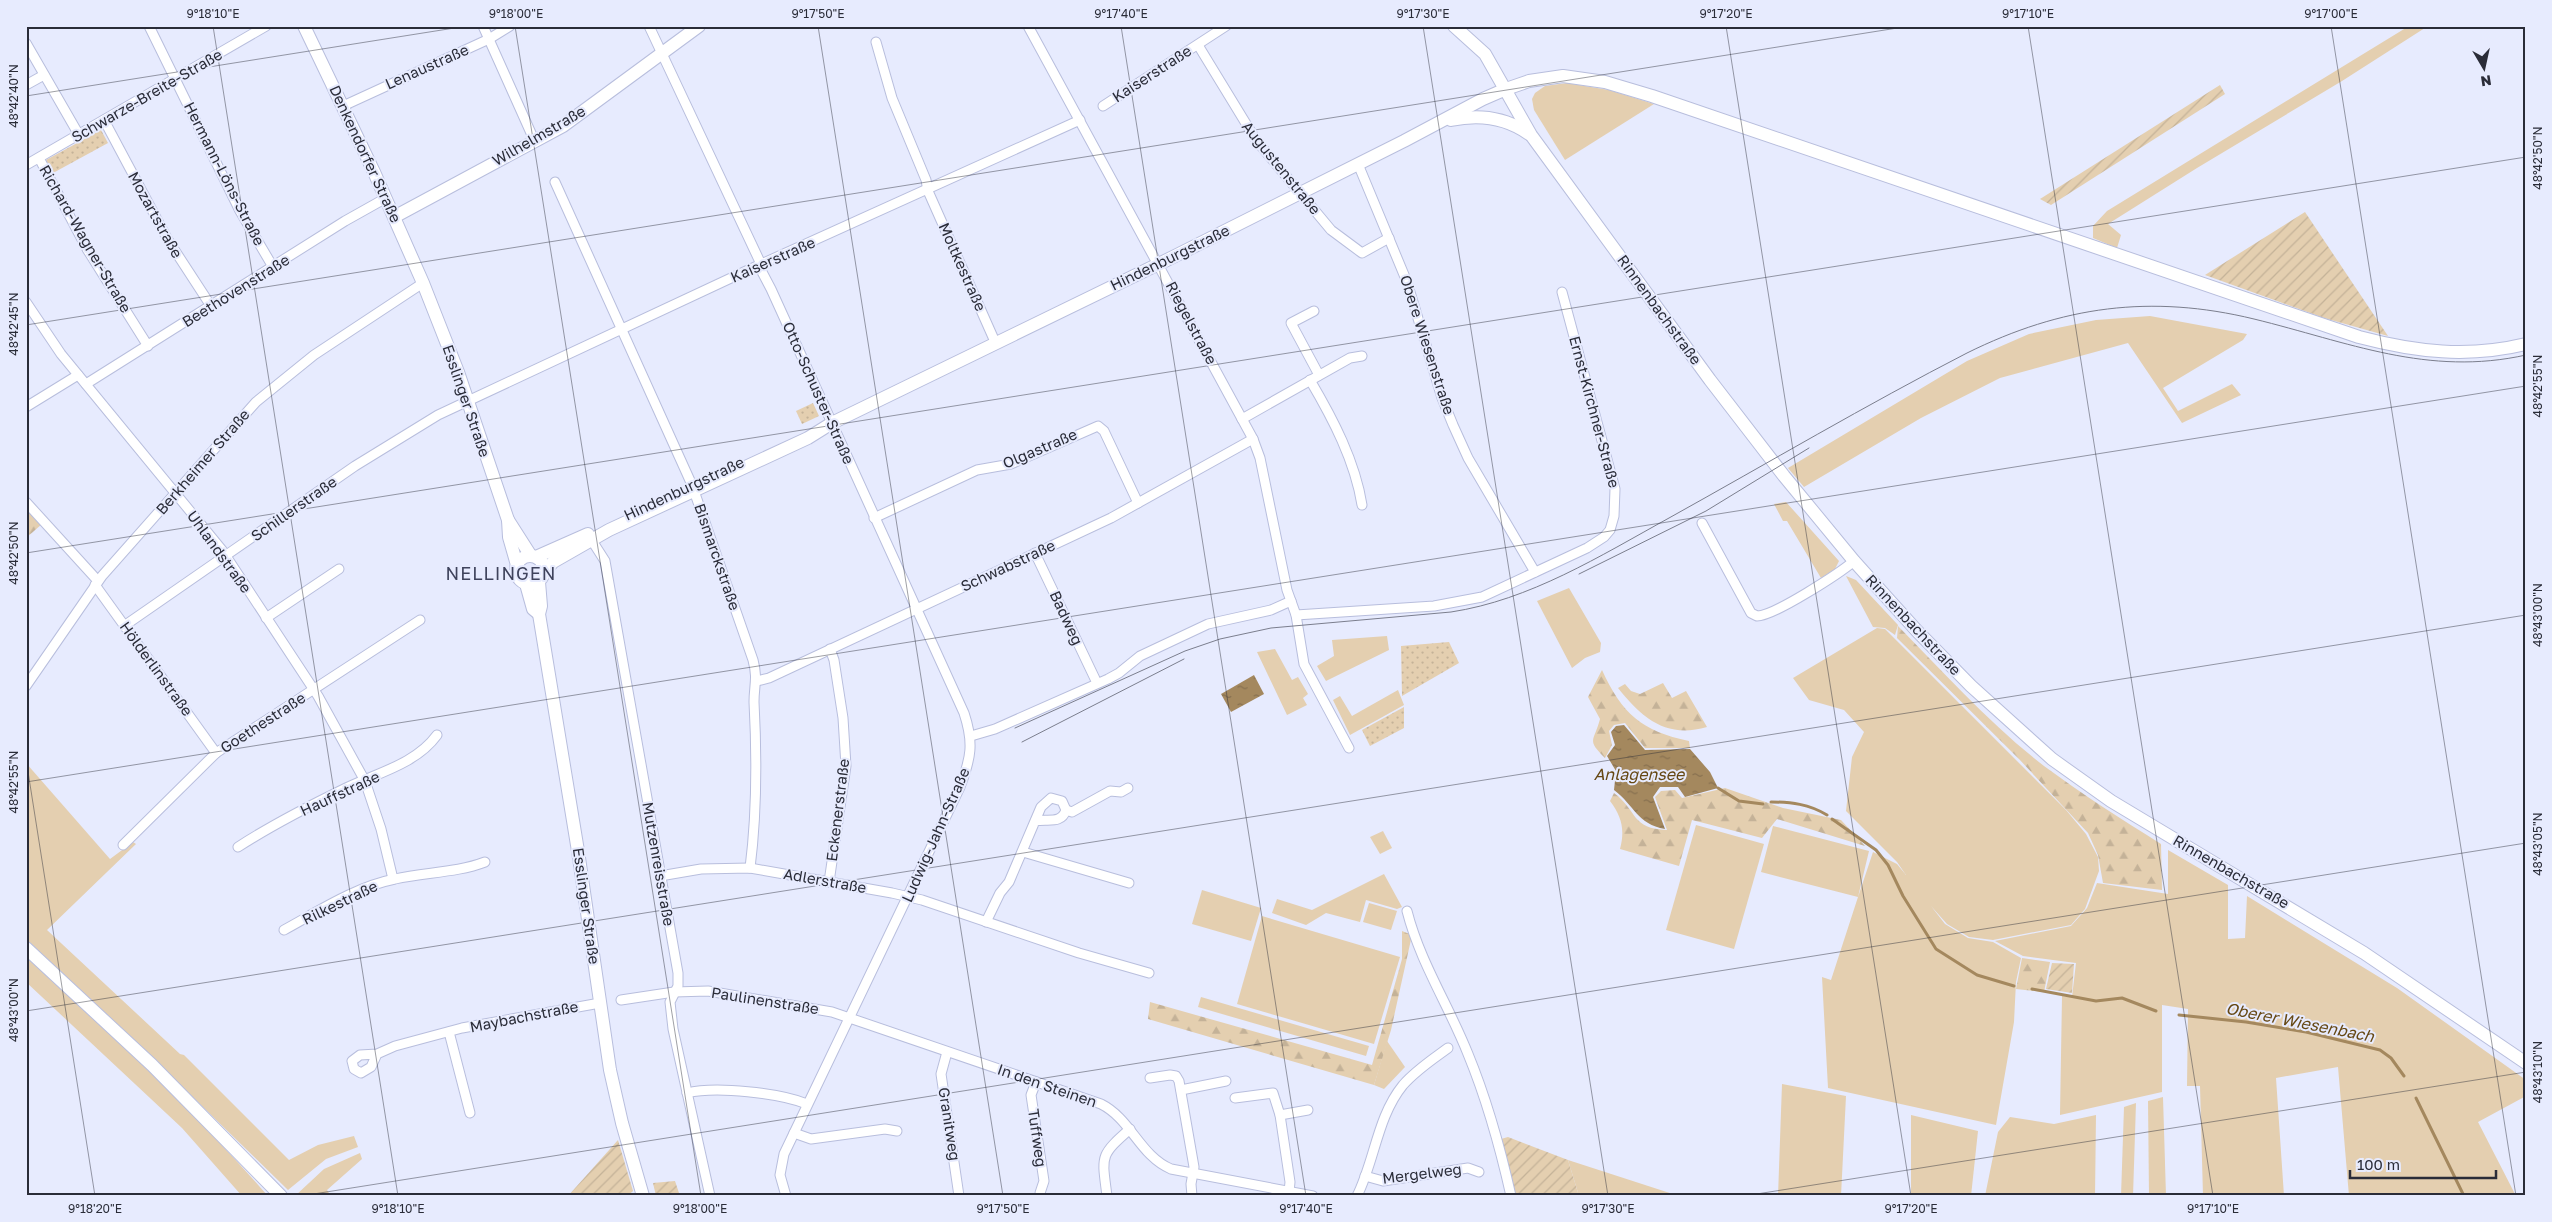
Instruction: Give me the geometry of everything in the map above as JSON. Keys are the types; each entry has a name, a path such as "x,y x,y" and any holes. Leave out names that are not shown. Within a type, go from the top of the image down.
{"main road":[{"name":"Denkendorfer Straße","path":"304,26 386,198 423,283"},
{"name":"Wilhelmstraße","path":"394,217 535,142 573,119 699,26"},
{"name":"Rinnenbachstraße","path":"1454,26 1480,49 1506,89 1531,135 1716,389 1784,476 1854,561 1917,631 1971,686 2062,767 2140,819 2364,952 2526,1063"},
{"name":"Hindenburgstraße","path":"534,557 589,537 806,432 832,423 996,344 1506,89 1529,81 1558,77 1614,84 2297,317 2393,346 2428,352 2458,353 2483,352 2526,344"},
{"path":"1441,121 1464,117 1494,118 1515,125 1531,135"},
{"name":"Esslinger Straße","path":"423,283 467,400 508,520 509,537 517,565 517,576 526,584 533,609 539,614"},
{"name":"Esslinger Straße","path":"508,520 534,557 542,562 541,606 539,614 600,1003 614,1090 644,1196"},
{"name":"Hindenburgstraße","path":"542,576 553,562 589,537"},
{"path":"517,565 521,559 534,557"},
{"path":"526,584 542,576"},
{"path":"26,948 166,1079 281,1196"}],"street":[{"name":"Hermann-Löns-Straße","path":"149,26 240,211 273,267"},
{"name":"Schwarze-Breite-Straße","path":"26,165 266,26"},
{"path":"484,26 535,142"},
{"name":"Lenaustraße","path":"343,106 489,39 510,26"},
{"name":"Otto-Schuster-Straße","path":"649,26 964,713 971,736"},
{"name":"Riegelstraße","path":"1028,26 1253,439 1260,458 1291,601 1296,615 1299,641 1306,670 1349,748"},
{"name":"Kaiserstraße","path":"1103,106 1226,26"},
{"name":"Moltkestraße","path":"876,42 892,98 926,180 928,191 996,344"},
{"path":"26,43 79,135"},
{"name":"Augustenstraße","path":"1198,45 1256,140 1330,230 1359,252 1366,252 1389,238"},
{"path":"26,85 44,75"},
{"name":"Mozartstraße","path":"104,120 168,240 211,306"},
{"name":"Kaiserstraße","path":"467,400 1080,120"},
{"name":"Richard-Wagner-Straße","path":"38,158 86,249 148,346"},
{"name":"Obere Wiesenstraße","path":"1358,164 1407,282 1442,398 1453,425 1468,458 1535,572"},
{"name":"Bismarckstraße","path":"554,182 693,488 744,633 757,680 754,699 757,790 750,868"},
{"name":"Beethovenstraße","path":"86,384 345,221 386,198"},
{"name":"Berkheimer Straße","path":"26,686 96,583 266,393 314,355 423,283"},
{"name":"Ernst-Kirchner-Straße","path":"1296,615 1340,614 1464,602 1488,595 1604,538 1612,525 1616,499 1612,474 1562,292"},
{"name":"Uhlandstraße","path":"26,302 78,375 226,556 314,689 365,781 381,828 393,879"},
{"path":"1314,311 1291,322 1319,376"},
{"path":"1242,419 1350,358 1362,356"},
{"path":"26,407 78,375"},
{"path":"1310,380 1340,435 1358,483 1362,505"},
{"name":"Schillerstraße","path":"124,626 355,466 424,422 467,400"},
{"name":"Olgastraße","path":"874,518 977,470 1011,464 1098,426 1104,431 1138,503"},
{"name":"Schwabstraße","path":"757,680 769,678 1138,503 1253,439"},
{"name":"Hölderlinstraße","path":"26,502 96,583 124,626 216,753"},
{"path":"1702,523 1752,613 1756,616 1770,612 1838,574 1854,561"},
{"name":"Mutzenreisstraße","path":"589,537 604,560 678,973 679,982 670,1008 710,1196"},
{"name":"Badweg","path":"1035,553 1097,683"},
{"path":"266,618 339,570"},
{"path":"971,736 995,729 1119,673 1140,656 1208,624 1271,610 1291,601"},
{"name":"Goethestraße","path":"122,845 148,823 216,753 420,620"},
{"name":"Eckenerstraße","path":"829,882 846,766 840,702 834,660 830,649"},
{"name":"Hauffstraße","path":"238,847 310,806 409,758 428,745 437,735"},
{"name":"Ludwig-Jahn-Straße","path":"786,1196 780,1175 782,1162 807,1104 960,787 967,768 971,736"},
{"path":"986,922 1000,892 1009,882 1041,807 1051,798 1062,801 1066,810 1072,812 1110,792 1121,792 1128,788"},
{"path":"1035,821 1059,819 1066,810"},
{"path":"1023,852 1129,883"},
{"name":"Rilkestraße","path":"284,930 346,896 393,879 469,868 485,862"},
{"name":"Adlerstraße","path":"660,876 701,869 750,868 908,896 1079,953 1149,973"},
{"path":"1408,911 1414,936 1468,1054 1484,1097 1498,1137 1511,1196"},
{"name":"Paulinenstraße","path":"621,1000 674,992 708,991 832,1012 850,1017"},
{"name":"Maybachstraße","path":"377,1054 395,1046 507,1018 600,1003"},
{"name":"In den Steinen","path":"850,1017 1110,1109 1159,1164 1192,1175 1314,1196"},
{"name":"Maybachstraße","path":"448,1032 470,1114"},
{"path":"1357,1196 1385,1117 1395,1097 1418,1070 1448,1048"},
{"name":"Granitweg","path":"947,1052 941,1074 959,1196"},
{"path":"1150,1078 1176,1076 1181,1090 1194,1167 1192,1196"},
{"path":"1181,1090 1226,1080"},
{"name":"Tuffweg","path":"1036,1082 1031,1095 1044,1181 1040,1193"},
{"path":"687,1093 713,1090 749,1093 807,1104"},
{"path":"1235,1098 1273,1093 1280,1115 1289,1192"},
{"path":"1280,1115 1308,1110"},
{"path":"794,1133 811,1139 885,1129 897,1131"},
{"path":"1107,1196 1103,1159 1106,1152 1130,1130"},
{"name":"Mergelweg","path":"1365,1176 1383,1181 1468,1168 1479,1172"}],"green space":[{"path":"2409,26 2428,26 2342,81 2108,224 2121,235 2117,248 2093,238 2093,226 2107,211"},
{"path":"1567,83 1609,90 1654,104 1565,160 1534,110 1532,99 1535,93 1545,86"},
{"path":"2220,85 2225,94 2051,205 2040,199"},
{"path":"101,130 108,143 53,173 46,160"},
{"path":"2305,212 2388,336 2324,318 2205,275"},
{"path":"2150,316 2247,334 2243,340 2163,388 2178,411 2232,384 2241,395 2182,423 2128,343 2000,378 1921,418 1804,487 1788,468 1967,361 2029,334 2096,320"},
{"path":"813,403 819,416 802,424 796,411"},
{"path":"1786,502 1839,561 1835,569 1821,578 1787,521 1783,521 1774,504"},
{"path":"26,507 42,524 26,538"},
{"path":"1846,576 1856,580 1898,625 1895,635 1885,628 1873,627"},
{"path":"1569,588 1601,643 1600,652 1585,658 1572,668 1537,601"},
{"path":"1898,626 1969,699 2024,750 2116,816 2161,844 2162,890 2103,883 2098,855 2088,833 2019,759 1897,638"},
{"path":"1877,628 1885,629 2066,810 2086,834 2098,857 2099,871 2085,909 2071,925 1993,940 1969,937 1947,924 1931,906 1945,924 1968,938 1993,942 2021,958 2016,982 2014,1022 1996,1125 1828,1088 1822,977 1831,980 1873,852 1897,864 1906,875 1897,862 1846,811 1852,757 1864,732 1844,710 1809,700 1793,678"},
{"path":"1387,636 1389,650 1326,681 1317,666 1334,656 1332,640"},
{"path":"1449,642 1459,663 1402,696 1401,646"},
{"path":"1275,649 1292,680 1298,677 1308,694 1303,698 1307,705 1287,715 1257,652"},
{"path":"1602,670 1617,698 1635,718 1658,732 1689,741 1690,748 1645,748 1625,723 1614,725 1609,731 1612,745 1605,758 1593,743 1600,719 1588,697"},
{"path":"1663,683 1672,698 1686,691 1707,727 1692,730 1667,728 1646,717 1618,688 1625,684 1631,691 1640,694"},
{"path":"1398,690 1404,705 1350,735 1333,700 1340,696 1352,716"},
{"path":"1404,707 1404,728 1370,746 1362,730"},
{"path":"26,763 110,859 133,842 136,844 47,930 180,1054 184,1055 289,1160 318,1145 354,1136 358,1147 326,1159 288,1190 129,1035 26,939"},
{"path":"1725,788 1783,808 1841,820 1865,846 1777,819 1762,838 1692,820 1679,866 1620,849 1622,830 1620,818 1610,801 1614,793 1641,823 1655,829 1667,830 1655,797 1661,791 1675,790 1682,798"},
{"path":"1696,825 1764,844 1734,949 1666,930"},
{"path":"1773,826 1869,851 1858,897 1761,872"},
{"path":"1383,831 1392,848 1380,854 1370,837"},
{"path":"2168,850 2228,885 2228,939 2245,938 2247,896 2397,988 2526,1080 2526,1096 2478,1122 2516,1196 2349,1196 2338,1067 2276,1078 2284,1196 2203,1196 2200,1086 2187,1086 2188,1009 2162,1005 2162,1092 2060,1115 2062,996 2072,997 2076,963 2023,956 1995,941 2071,926 2087,908 2097,883 2168,894"},
{"path":"1384,874 1402,907 1397,909 1366,900 1360,922 1326,913 1306,925 1272,913 1277,899 1312,910"},
{"path":"1202,890 1261,908 1251,941 1192,924"},
{"path":"1369,903 1397,911 1391,930 1363,922"},
{"path":"1262,916 1400,957 1374,1044 1237,1004"},
{"path":"1402,931 1412,935 1391,1030 1374,1085 1148,1019 1150,1002 1372,1065 1402,959"},
{"path":"26,955 181,1103 268,1196 242,1196 182,1128 26,982"},
{"path":"2022,958 2050,962 2044,992 2016,989"},
{"path":"2052,963 2074,964 2072,993 2046,989"},
{"path":"1201,997 1369,1046 1366,1056 1198,1007"},
{"path":"1387,1041 1405,1067 1384,1089 1374,1085"},
{"path":"1782,1084 1846,1096 1841,1196 1778,1196"},
{"path":"2163,1097 2166,1196 2149,1196 2148,1101"},
{"path":"2136,1103 2133,1196 2121,1196 2124,1107"},
{"path":"1911,1115 1978,1131 1971,1196 1911,1196"},
{"path":"2096,1115 2095,1196 1985,1196 1998,1132 2010,1117 2054,1124"},
{"path":"1508,1137 1568,1160 1579,1196 1513,1196 1501,1139"},
{"path":"618,1140 633,1191 627,1196 568,1196"},
{"path":"360,1153 362,1159 327,1190 331,1196 295,1196 324,1169"},
{"path":"1568,1160 1679,1196 1579,1196"},
{"path":"675,1181 680,1196 656,1196 653,1183"}],"water":[{"path":"1254,675 1264,694 1231,712 1221,694"},
{"name":"Anlagensee","path":"1624,725 1645,750 1690,749 1710,772 1718,788 1685,797 1678,787 1660,787 1653,797 1665,829 1656,827 1642,819 1614,790 1616,771 1607,756 1615,745 1611,732 1616,726"}],"waterway":[{"name":"Oberer Wiesenbach","path":"1718,788 1739,801 1763,804"},
{"name":"Oberer Wiesenbach","path":"1771,802 1800,804 1827,815"},
{"name":"Oberer Wiesenbach","path":"1832,819 1876,850 1888,865 1903,896 1936,949 1977,975 2014,986"},
{"name":"Oberer Wiesenbach","path":"2032,989 2096,1001 2122,998 2156,1011"},
{"name":"Oberer Wiesenbach","path":"2179,1015 2246,1022 2306,1032 2380,1050 2391,1058 2404,1076"},
{"name":"Oberer Wiesenbach","path":"2416,1098 2464,1196"}],"tram line":[{"path":"1015,728 1185,651 1220,639 1271,628 1451,612 1509,598 1564,575 1591,561 1967,353 2037,324 2072,315 2143,306 2179,307 2216,311 2254,319 2388,354 2422,359 2455,362 2490,361 2526,355"},
{"path":"1579,574 1706,511 1809,448"},
{"path":"1022,742 1184,659"}],"district":[{"name":"NELLINGEN","path":"501,574"}]}
